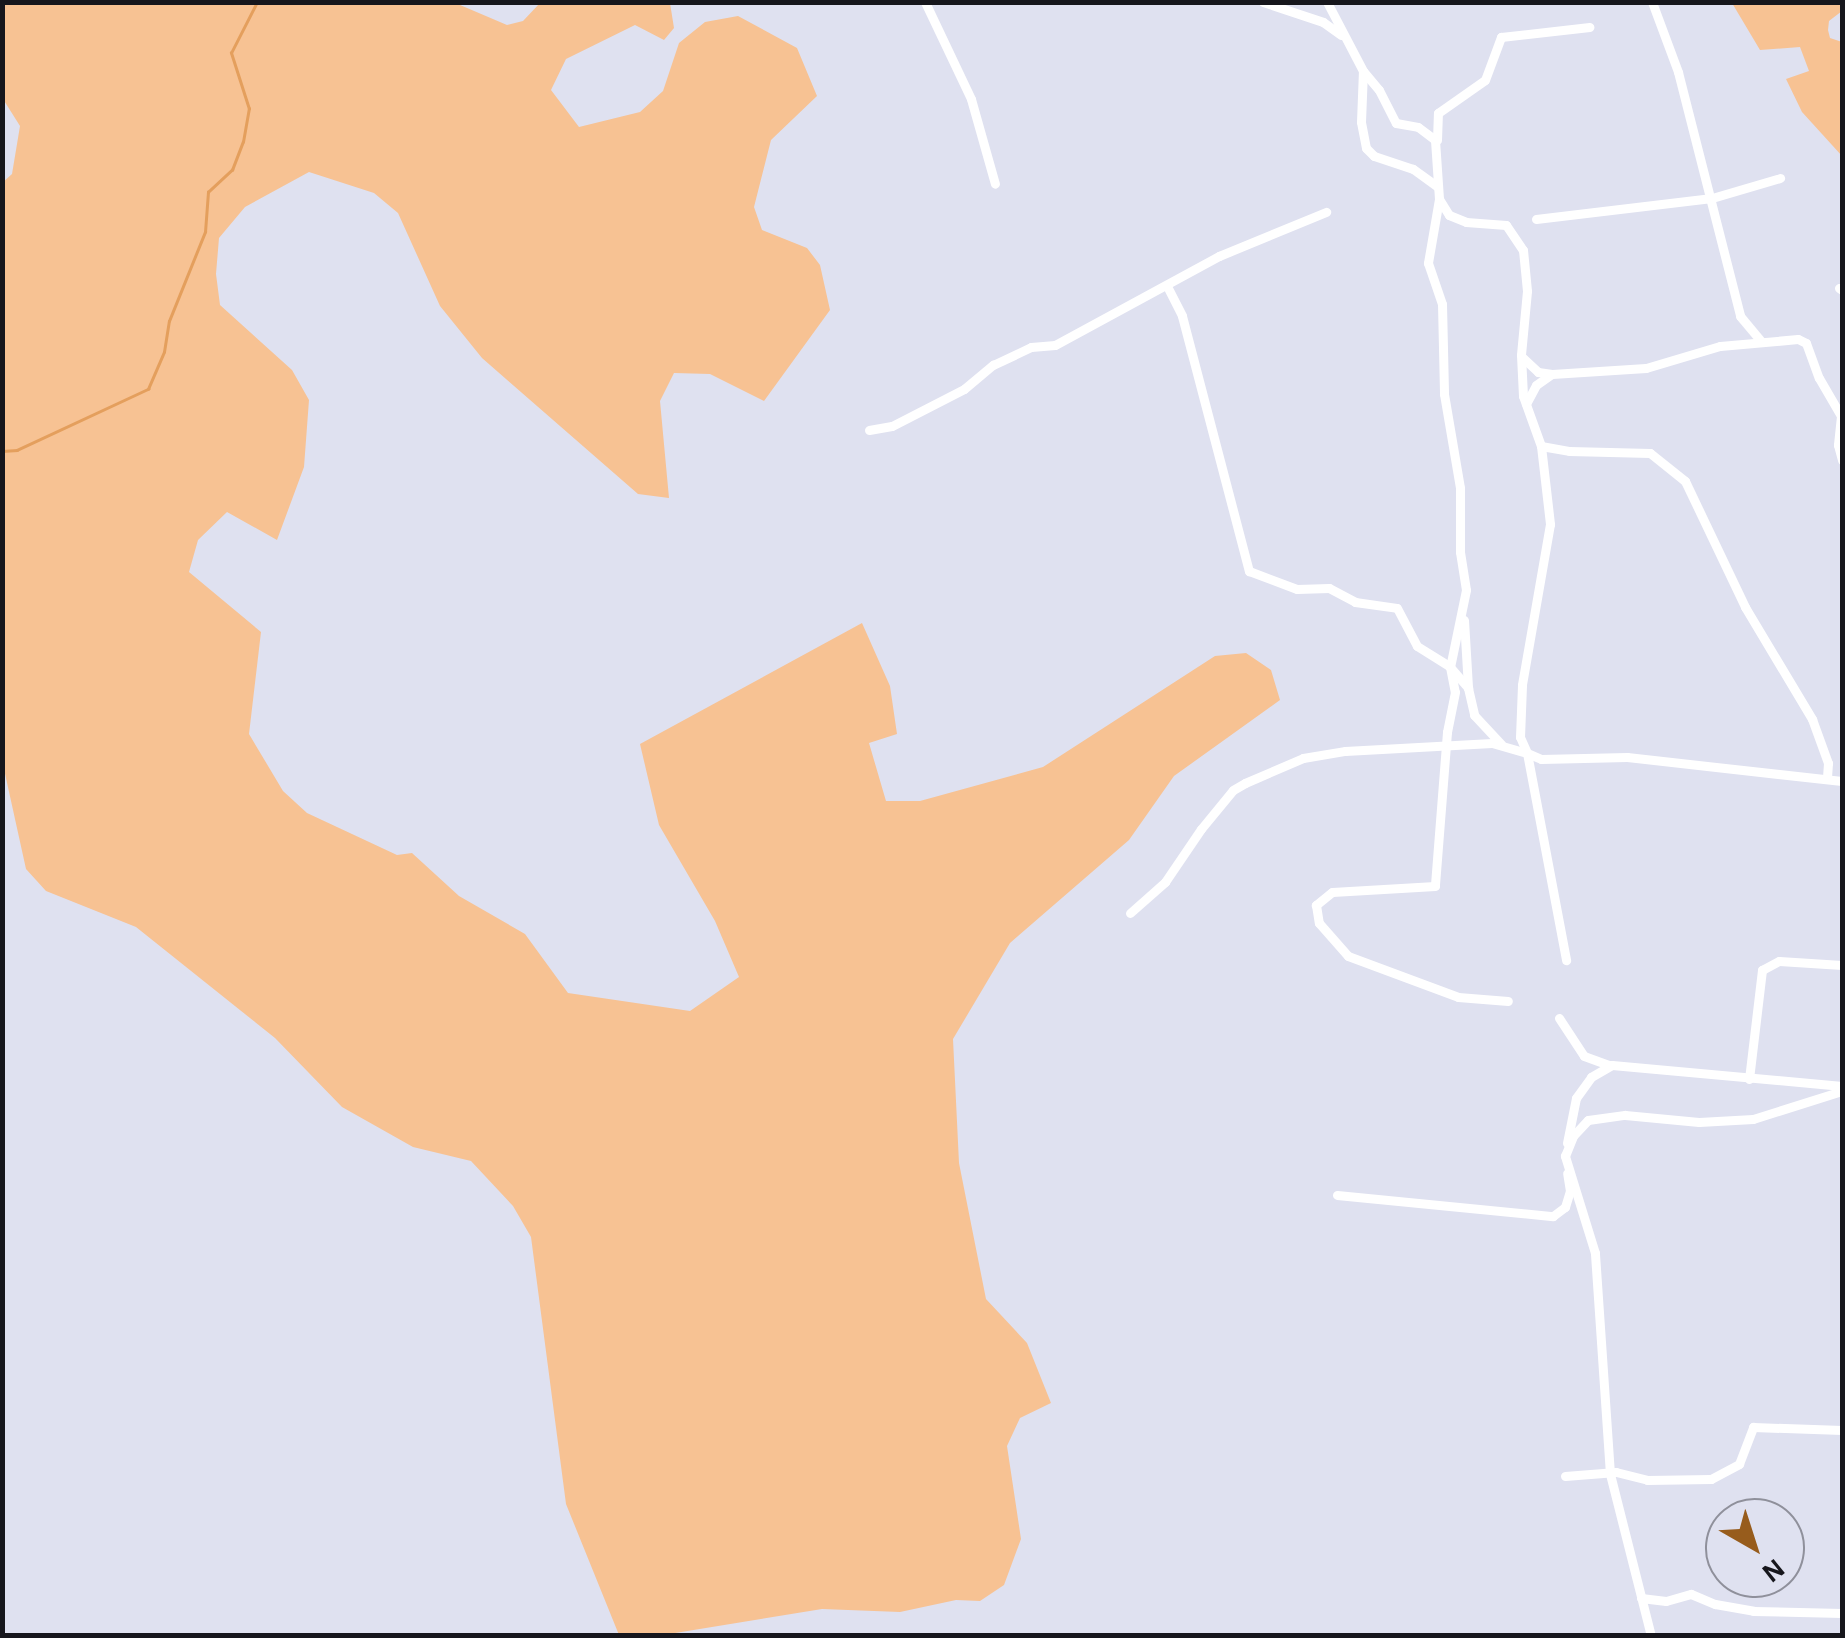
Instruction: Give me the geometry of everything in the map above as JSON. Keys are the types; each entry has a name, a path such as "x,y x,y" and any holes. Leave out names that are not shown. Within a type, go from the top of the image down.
{"street":[{"path":"925,2 972,99 995,184"},
{"path":"1263,2 1324,22 1341,35"},
{"path":"1327,2 1341,35 1380,90 1396,123 1429,133 1438,148"},
{"path":"1652,2 1678,72 1740,316 1762,342"},
{"path":"1504,746 1474,714 1468,688 1461,502 1444,394 1442,304 1428,263 1439,199 1438,113 1485,80 1501,37 1589,27"},
{"path":"1363,71 1361,122 1366,148 1374,156 1412,169 1438,188"},
{"path":"1536,219 1712,198 1780,178"},
{"path":"1439,199 1455,218 1506,225 1519,240 1528,291 1521,355 1526,406 1541,446 1550,524 1522,686 1520,737 1527,754 1545,866 1566,960"},
{"path":"869,430 892,426 964,389 994,365 1031,348 1055,345 1168,288 1219,256 1326,212"},
{"path":"1168,288 1182,316 1222,483 1238,517 1249,571 1297,589 1329,588 1355,602 1396,608 1417,646 1450,667 1468,688"},
{"path":"1521,355 1538,372 1552,374 1646,368 1720,346 1798,338 1806,343 1819,378 1841,416 1838,446 1842,460"},
{"path":"1526,406 1536,386 1552,374"},
{"path":"1541,446 1569,451 1650,453 1685,480 1745,607 1812,719 1828,762 1827,779"},
{"path":"1464,609 1450,667 1455,692 1446,748 1435,886 1332,892 1316,904 1319,922 1354,959 1458,997 1508,1001"},
{"path":"1130,912 1165,882 1200,829 1233,790 1320,755 1374,747 1504,746 1541,759 1609,755 1842,781"},
{"path":"1749,1079 1762,970 1779,961 1842,964"},
{"path":"1558,1018 1584,1056 1612,1065 1842,1088"},
{"path":"1336,1195 1553,1216 1565,1207 1570,1191 1565,1156 1576,1098 1591,1077 1612,1065"},
{"path":"1650,1636 1610,1474 1594,1253 1565,1156 1574,1136 1588,1120 1625,1115 1699,1122 1753,1119 1842,1088"},
{"path":"1565,1476 1712,1479 1739,1464 1753,1426 1842,1430"},
{"path":"1641,1598 1666,1600 1691,1594 1715,1604 1753,1611 1842,1613"}],"shaded area":[{"path":"453,2 507,25 523,21 540,3 670,3 674,28 664,40 635,25 566,59 551,90 579,127 640,112 663,91 679,43 705,22 738,16 797,48 817,96 771,140 754,207 762,230 807,248 820,265 830,310 764,401 710,374 674,373 660,401 669,498 638,494 482,358 440,306 398,213 374,193 309,172 245,207 219,238 216,274 220,305 292,370 309,400 304,467 277,540 227,512 198,540 189,572 261,632 249,734 283,791 307,813 397,855 412,853 459,896 525,934 568,993 690,1011 739,977 715,921 659,825 640,744 862,623 890,686 897,734 869,743 886,801 920,801 1043,767 1215,656 1246,653 1271,670 1280,700 1174,776 1129,840 1010,943 953,1039 959,1163 986,1299 1027,1343 1051,1403 1020,1418 1007,1446 1021,1539 1004,1585 980,1601 956,1600 900,1612 822,1609 663,1635 619,1635 566,1504 531,1237 513,1206 471,1161 413,1147 342,1107 275,1038 136,927 46,891 26,869 2,760 2,183 12,174 20,126 3,99 3,3"},
{"path":"1732,3 1842,3 1842,11 1829,21 1828,30 1830,38 1842,42 1842,156 1802,112 1786,79 1809,71 1800,47 1760,50"}],"waterway":[{"path":"2,451 17,450 148,389 164,352 169,321 205,232 208,192 232,170 243,142 249,109 231,53 257,2"}]}
